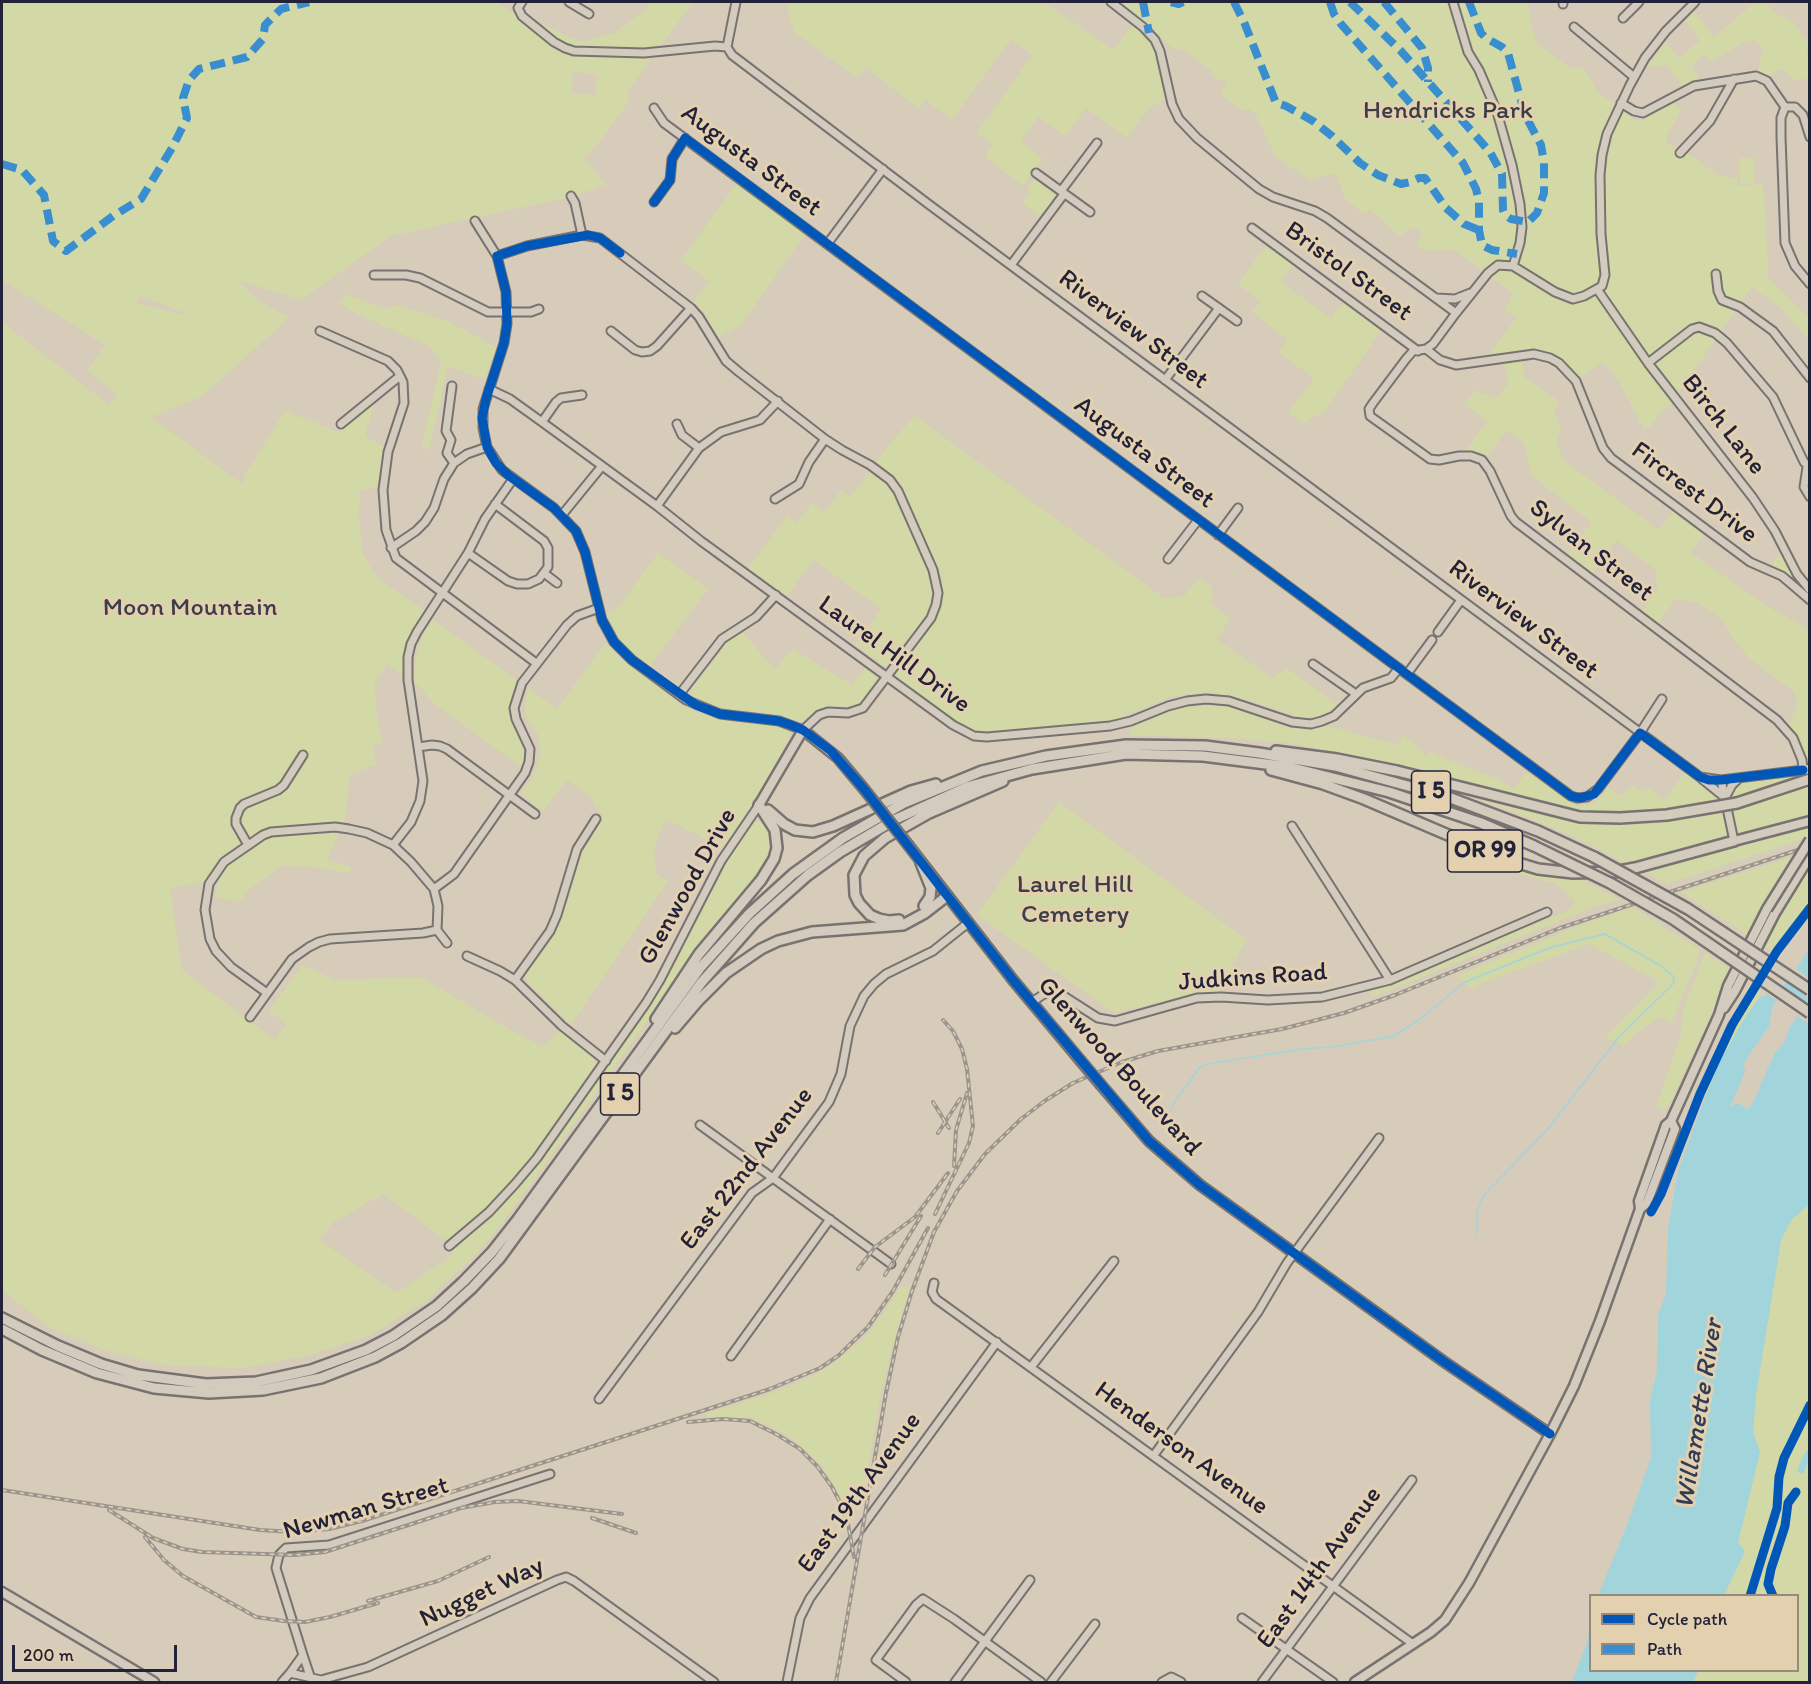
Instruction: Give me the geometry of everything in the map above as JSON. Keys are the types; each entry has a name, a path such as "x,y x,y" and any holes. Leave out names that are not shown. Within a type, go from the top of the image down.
{"highway":[{"name":"I 5","path":"2,1318 101,1364 138,1375 206,1384 256,1382 311,1370 338,1361 393,1336 437,1306 492,1252 518,1220 707,960 778,886 810,860 868,822 904,803 982,771 1086,749 1165,745 1205,746 1259,753 1335,766 1448,797 1538,831 1594,857 1688,909 1809,990"},
{"name":"OR 99","path":"1259,753 1282,750 1397,771 1580,817 1620,818 1714,807 1737,803 1809,778"},
{"name":"I 5","path":"2,1329 42,1350 97,1373 145,1386 183,1392 236,1393 321,1378 375,1357 401,1343 442,1315 472,1288 520,1232 701,983 728,951 776,902 808,875 866,835 924,805 967,787 1032,769 1126,754 1203,756 1289,767 1389,792 1481,823 1610,883 1673,919 1809,1012"},
{"name":"OR 99","path":"1246,761 1342,790 1401,813 1502,858 1538,869 1573,873 1614,872 1734,842"},
{"path":"945,894 909,917 889,921 870,915 858,903 854,875 864,856 885,838 929,813 1032,769"},
{"path":"759,805 795,830 813,832 833,826 910,791 935,784 950,783"},
{"path":"625,1070 682,977 761,880 774,859 777,848 775,830 759,805"},
{"path":"921,862 932,892 924,906"},
{"path":"636,1073 712,987 744,959 761,949 778,941 812,932 903,925 915,919 945,894"}],"main road":[{"name":"Glenwood Boulevard","path":"803,730 831,751 864,789 1032,1002 1149,1140 1174,1164 1451,1368 1550,1434"},
{"name":"Glenwood Drive","path":"759,805 803,730"},
{"name":"OR 99","path":"1734,842 1809,821"},
{"path":"1355,1683 1445,1620 1458,1602 1550,1434 1588,1353 1640,1209 1639,1202 1666,1125 1671,1121 1719,1016 1728,986 1809,840"},
{"path":"1771,911 1809,856"},
{"path":"2,1592 154,1683"}],"street":[{"path":"569,2 589,14"},
{"path":"520,5 522,16 545,36 565,48 574,51 644,53 715,46 727,47 736,2"},
{"path":"1111,2 1152,36 1160,51 1172,104 1179,119 1197,138 1259,189 1328,218 1456,313"},
{"path":"1453,2 1468,52 1479,70 1497,112 1512,165 1522,227 1513,266 1569,298 1577,298 1597,289 1604,282 1600,165 1607,134 1634,77 1658,41 1695,2"},
{"path":"1623,18 1639,2"},
{"path":"1574,27 1634,77"},
{"name":"Riverview Street","path":"727,47 732,56 1700,777 1725,798"},
{"path":"1621,103 1634,111 1643,113 1694,86 1756,76 1764,78 1785,107"},
{"path":"1680,153 1710,121 1734,79"},
{"path":"1785,107 1795,107 1803,115 1809,136"},
{"path":"1785,107 1781,118 1784,236 1791,260 1809,284"},
{"name":"Augusta Street","path":"654,108 664,123 1566,793 1580,798 1590,796 1598,789 1640,733"},
{"path":"654,202 670,180 672,159 685,138"},
{"path":"1011,265 1097,143"},
{"path":"828,243 883,169"},
{"path":"1036,173 1090,212"},
{"path":"571,196 575,203 582,235"},
{"path":"475,221 497,256 506,292 504,343 482,418 487,447 502,470 562,515 580,539 599,608 608,632 622,652 679,695 696,705 720,714 779,721 803,730 819,716 828,712 848,713 863,708 931,618 938,593 936,579 898,491 890,480 870,465 825,439 726,360 691,308 606,242 594,236 582,235 527,246 497,256"},
{"name":"Bristol Street","path":"1252,228 1422,350"},
{"name":"Sylvan Street","path":"1513,266 1506,264 1493,268 1433,344 1422,350 1413,351 1409,355 1370,409 1370,416 1430,459 1471,456 1482,460 1516,522 1777,720 1793,738 1806,769"},
{"path":"1716,274 1718,291 1722,300 1740,307 1773,331 1809,378"},
{"path":"374,275 406,275 420,278 489,312 531,312 539,309"},
{"name":"Birch Lane","path":"1597,289 1648,363 1753,498 1775,531 1797,574 1809,590"},
{"path":"1435,297 1455,299 1473,291"},
{"path":"1202,296 1237,321"},
{"path":"611,331 635,350 650,351 691,308"},
{"path":"1165,380 1219,308"},
{"path":"1648,363 1692,329 1699,327 1715,333 1734,350 1773,397 1808,467 1804,487 1809,497"},
{"path":"320,331 381,357 393,366 400,376 405,396 388,452 382,490 386,530 396,558 537,663"},
{"name":"Fircrest Drive","path":"1422,350 1440,360 1456,365 1534,354 1559,363 1576,381 1604,448 1611,458 1750,562 1782,576 1809,600"},
{"path":"341,424 400,376"},
{"path":"452,386 446,431 451,440 447,453 454,463"},
{"name":"Laurel Hill Drive","path":"489,389 510,399 657,506 700,541 963,732 974,736 987,737 1110,726 1131,721 1177,703 1206,699 1229,701 1292,722 1311,724 1334,716 1356,694 1371,684 1391,678 1399,668"},
{"path":"542,422 561,398 582,395"},
{"path":"657,506 699,448 722,432 760,420 778,401"},
{"path":"677,424 682,435 699,448"},
{"path":"775,499 799,484 809,462 825,439"},
{"path":"391,548 404,541 425,522 434,508 444,479 454,463 467,454 487,447"},
{"path":"562,515 602,466"},
{"path":"393,845 411,822 420,801 423,781 408,680 408,657 417,632 468,553 485,519 513,479"},
{"path":"468,553 508,581 517,584 528,584 539,579 544,573 549,559 548,548 544,541 495,504"},
{"path":"1218,535 1238,508"},
{"path":"1168,559 1198,520"},
{"path":"544,573 557,583"},
{"path":"679,695 722,639 756,617 776,595"},
{"path":"1438,632 1461,600"},
{"path":"434,889 454,873 525,773 530,749 516,719 514,708 522,683 567,625 577,616 599,608"},
{"path":"1407,674 1432,640"},
{"path":"1313,664 1356,694"},
{"path":"1640,733 1662,699"},
{"path":"418,747 440,746 535,814"},
{"path":"248,845 236,824 240,808 278,790 284,785 303,756"},
{"name":"Riverview Street","path":"1700,777 1721,780 1806,769"},
{"path":"1725,798 1739,777"},
{"path":"1721,780 1734,842"},
{"name":"Glenwood Drive","path":"449,1246 489,1212 515,1184 537,1158 606,1061 660,980 721,861 759,805"},
{"path":"515,980 550,931 577,849 596,819"},
{"path":"1292,826 1390,980"},
{"path":"267,993 223,959 210,939 206,925 205,903 209,884 224,862 271,831 334,827 367,833 393,845 434,889 438,906 437,930 447,943"},
{"name":"Judkins Road","path":"1032,1002 1052,991 1059,993 1098,1018 1115,1021 1197,998 1294,1000 1323,997 1390,980 1547,912"},
{"name":"East 22nd Avenue","path":"599,1399 752,1193 773,1178 819,1116 835,1089 844,1060 850,1026 864,996 886,974 933,951 969,923"},
{"path":"250,1017 292,960 319,942 330,939 423,933 437,930"},
{"path":"467,956 515,980 562,1026 606,1061"},
{"path":"700,1125 891,1264"},
{"path":"1154,1455 1258,1312 1294,1254 1378,1138"},
{"path":"731,1356 830,1220"},
{"path":"1032,1367 1114,1261"},
{"name":"Henderson Avenue","path":"934,1283 932,1292 936,1299 1413,1644"},
{"name":"East 19th Avenue","path":"787,1683 800,1618 810,1598 997,1342"},
{"name":"Newman Street","path":"303,1655 276,1568 279,1554 286,1548 329,1545 550,1474"},
{"name":"East 14th Avenue","path":"1262,1683 1412,1480"},
{"name":"Nugget Way","path":"290,1673 299,1673 311,1679 321,1680 384,1661 567,1577 714,1683"},
{"path":"955,1683 1030,1580"},
{"path":"906,1683 876,1660 916,1605 923,1599 1041,1683"},
{"path":"1242,1618 1333,1683"},
{"path":"1051,1683 1095,1624"},
{"path":"282,1683 303,1655"},
{"path":"303,1655 311,1679"},
{"path":"1162,1683 1171,1677 1181,1683"}],"green space":[{"name":"Moon Mountain","path":"2,2 496,2 581,42 614,33 648,8 650,2 693,2 627,92 629,101 602,139 584,158 606,184 579,195 391,236 301,300 238,280 257,299 277,312 290,317 201,397 151,417 242,484 244,476 285,411 339,432 374,404 365,436 385,448 377,487 359,491 358,512 363,554 374,573 382,581 425,611 409,638 404,653 402,676 387,664 375,681 376,711 382,742 373,745 377,764 350,774 345,820 327,859 351,867 350,873 283,865 248,890 240,902 215,897 219,879 170,888 182,970 275,1040 287,1024 269,1011 302,965 336,980 420,977 542,1046 561,1031 593,1057 596,1065 537,1150 498,1195 502,1205 539,1162 659,991 733,850 752,824 758,821 764,822 771,833 773,844 771,855 757,878 687,966 507,1217 478,1253 426,1301 371,1335 307,1356 240,1368 164,1365 107,1351 50,1328 2,1290 2,322 109,405 117,394 87,371 105,345 2,280","holes":["573,72 597,74 595,95 572,93","140,296 190,316 136,303","383,1194 445,1240 454,1254 396,1293 320,1240 332,1223"]},
{"path":"786,2 1044,2 1114,50 1134,22 1153,44 1166,98 1147,110 1127,138 1086,108 1065,136 1038,117 1021,141 1043,159 1023,186 985,157 993,145 977,133 1032,55 1011,39 952,120 926,100 919,109 866,68 858,78 794,32"},
{"name":"Hendricks Park","path":"1116,2 1528,2 1536,42 1571,69 1583,67 1597,91 1638,122 1673,103 1682,109 1667,135 1667,144 1693,157 1718,175 1738,177 1738,186 1763,184 1768,278 1809,317 1809,340 1781,308 1752,287 1672,402 1651,426 1644,429 1619,382 1610,369 1601,363 1579,378 1557,357 1541,352 1529,350 1486,359 1516,318 1505,310 1513,293 1453,249 1426,251 1416,245 1422,234 1416,228 1409,229 1400,236 1371,210 1362,213 1345,198 1337,177 1330,173 1311,181 1276,157 1255,113 1249,109 1242,110 1221,95 1227,82 1213,78 1211,70 1182,49 1173,49 1156,32"},
{"path":"1755,2 1765,2 1777,14 1794,22 1809,45 1806,52 1809,59 1809,87 1805,78 1795,81 1782,69 1769,76 1758,72 1763,48 1754,40 1743,42 1711,62 1705,55 1692,64 1699,80 1682,86 1667,65 1646,67 1666,42 1679,58 1700,41 1685,20 1694,11 1714,37"},
{"path":"1754,157 1755,183 1740,184 1739,158"},
{"path":"1034,179 1054,193 1055,197 1041,217 1022,203 1030,192 1027,189"},
{"path":"737,183 806,233 740,326 718,337 704,313 694,302 709,281 681,260"},
{"path":"1267,244 1293,264 1281,282 1331,318 1344,301 1382,330 1324,412 1302,423 1288,413 1314,378 1278,352 1288,340 1252,312 1260,301 1238,284"},
{"path":"347,294 384,309 397,305 449,322 496,347 485,380 448,366 429,451 422,444 441,363 431,347 338,303"},
{"path":"1522,359 1524,377 1559,401 1554,410 1561,431 1556,441 1564,461 1659,530 1674,510 1705,533 1691,553 1767,606 1809,629 1809,762 1788,726 1798,704 1794,692 1751,660 1734,640 1722,619 1697,602 1675,599 1658,623 1642,611 1657,590 1656,570 1616,540 1591,575 1567,557 1591,522 1531,475 1524,443 1507,430 1487,457 1466,450 1487,421 1465,404 1475,390 1496,398 1508,384 1504,364"},
{"path":"915,416 1164,598 1184,596 1199,578 1212,587 1212,604 1230,618 1217,640 1273,678 1286,668 1338,705 1318,717 1302,718 1255,702 1210,692 1173,696 1114,720 984,734 963,729 896,677 897,670 934,622 943,593 942,578 902,486 894,476 876,462"},
{"path":"870,472 883,478 893,489 935,586 929,613 890,666 884,666 855,645 881,609 814,560 787,596 748,569 787,516 797,523 812,503 824,512 841,490 850,497"},
{"path":"1782,551 1798,582 1806,591 1804,593 1784,575 1770,567"},
{"path":"658,553 708,589 650,666 630,652 618,639 606,613 617,609"},
{"path":"432,619 520,682 513,695 511,707 512,720 526,749 523,768 433,703 415,684 414,670 419,645"},
{"path":"743,633 775,670 793,649 852,685 867,665 879,674 880,679 863,702 856,707 833,706 819,709 802,722 761,712 727,709 701,701 692,695 690,691 732,637"},
{"path":"606,642 621,659 696,712 734,722 787,728 790,733 757,798 723,847 665,819 654,848 656,874 668,881 571,1025 526,980 525,974 556,932 577,863 603,815 598,811 590,796 567,780 543,811 520,794 534,775 541,752 538,734 526,718 525,704 528,688 557,709"},
{"path":"1196,704 1227,706 1285,726 1307,730 1330,726 1396,745 1404,736 1417,745 1416,748 1426,756 1430,752 1502,781 1514,789 1526,772 1577,806 1591,804 1599,799 1608,788 1622,796 1631,785 1644,793 1648,788 1664,800 1685,771 1722,801 1672,810 1583,811 1513,796 1432,773 1291,743 1230,738 1130,735 1131,728 1171,710"},
{"path":"1809,774 1746,796 1729,799 1734,787 1740,782"},
{"path":"1436,784 1529,810 1585,821 1616,824 1724,813 1726,834 1721,841 1632,866 1570,835 1497,805"},
{"path":"1809,785 1809,817 1738,836 1733,811"},
{"name":"Laurel Hill Cemetery","path":"1059,802 1247,940 1217,992 1201,993 1114,1013 977,915"},
{"path":"1809,826 1807,838 1667,884 1644,872"},
{"path":"1463,847 1541,875 1580,879 1620,900 1594,907 1373,997 1370,991 1569,910 1574,904 1574,900 1555,883 1457,859"},
{"path":"1795,856 1749,936 1681,892"},
{"path":"1809,866 1809,904 1774,953 1764,945"},
{"path":"1633,907 1700,950 1697,963 1671,1024 1660,1017 1638,1032 1624,1046 1605,1037 1659,982 1590,944 1484,982 1473,989 1456,976 1575,927"},
{"path":"1705,953 1732,970 1669,1106 1663,1110 1656,1106 1680,1038 1683,1009"},
{"path":"1756,988 1761,991 1758,999 1721,1059 1706,1095 1702,1096 1728,1037"},
{"path":"1809,1205 1809,1682 1693,1682 1698,1672 1799,1672 1799,1594 1724,1594 1745,1551 1738,1543 1760,1452 1753,1433 1756,1395 1781,1240 1792,1219"},
{"path":"902,1285 910,1288 889,1360 878,1409 862,1509 846,1508 823,1467 787,1435 752,1418 706,1417 708,1413 769,1394 811,1377 828,1367 863,1339"}],"water":[{"name":"Willamette River","path":"1809,948 1809,1205 1792,1219 1781,1240 1756,1395 1753,1432 1760,1452 1738,1543 1745,1551 1724,1594 1599,1594 1629,1520 1651,1457 1650,1399 1657,1371 1658,1315 1666,1294 1668,1229 1678,1171 1721,1059 1758,999 1780,988 1794,974","holes":["1784,994 1799,1011 1790,1026 1784,1043 1775,1052 1752,1105 1747,1109 1738,1103 1730,1107 1746,1070 1743,1067 1769,1027 1773,1004"]},
{"path":"1809,1448 1809,1460 1803,1474 1797,1471"},
{"path":"1589,1632 1589,1672 1698,1672 1693,1682 1572,1682"}],"pier":[{"path":"1794,968 1809,978 1809,999 1784,980"},
{"path":"1780,984 1809,1004 1809,1024 1794,1014 1792,1005 1784,998 1779,1002 1766,993"}],"waterway":[{"path":"1160,1128 1176,1100 1200,1067 1394,1036 1419,1020 1465,982 1549,948 1605,934 1661,966 1672,975 1673,984 1619,1037 1547,1130 1483,1196 1477,1212 1477,1235"}],"railway":[{"path":"836,1682 886,1393 898,1337 912,1291 934,1232 957,1191 985,1154 1021,1119 1073,1083 1122,1062 1158,1051 1282,1029 1344,1013 1395,995 1560,928 1810,846"},
{"path":"935,1214 969,1143 973,1126 967,1069 962,1049 953,1031 943,1020"},
{"path":"954,1166 956,1130 967,1093"},
{"path":"938,1133 960,1099"},
{"path":"933,1102 949,1128"},
{"path":"858,1269 875,1247 915,1217 948,1173"},
{"path":"885,1275 921,1216"},
{"path":"2,1490 260,1530 295,1532 329,1529 362,1521 770,1389 820,1368 838,1356 868,1327 893,1291 928,1228"},
{"path":"688,1422 723,1419 750,1421 800,1449 817,1466 842,1506 854,1557"},
{"path":"109,1510 153,1538 183,1549 202,1552 295,1555 325,1552 461,1508 495,1502 518,1501 622,1514"},
{"path":"592,1518 636,1533"},
{"path":"145,1537 164,1560 183,1576 256,1617 305,1622 378,1603"},
{"path":"368,1601 438,1581 489,1557"}],"marked path":[{"path":"2,164 22,170 44,195 53,241 66,251 113,216 141,199 187,118 183,98 189,80 199,69 247,57 263,39 265,25 281,9 309,2"},
{"path":"1143,2 1149,33"},
{"path":"1171,2 1179,4 1183,2"},
{"path":"1234,2 1276,103 1313,121 1360,163 1378,175 1401,184 1425,178 1446,208 1464,224 1479,230"},
{"path":"1330,2 1341,24 1463,163 1476,189 1482,245 1492,250 1517,254"},
{"path":"1350,2 1400,50 1490,152 1502,174 1505,215 1511,219 1528,222 1537,213 1544,193 1544,162 1541,145 1525,115 1508,53 1481,33 1469,2"},
{"path":"1384,2 1422,48 1428,68 1428,82"}],"cycle path":[{"path":"654,202 670,180 672,159 685,138 1571,796 1580,798 1594,794 1640,733 1700,777 1709,780 1803,770"},
{"path":"620,253 600,238 588,235 527,246 497,256 506,292 507,324 504,343 482,418 487,447 496,463 508,475 554,508 576,531 585,552 602,620 614,642 632,660 696,705 720,714 779,721 791,725 803,730 831,751 864,789 1013,980 1149,1141 1200,1185 1443,1361 1550,1434"},
{"path":"1651,1212 1661,1194 1700,1094 1732,1025 1777,951 1810,908"},
{"path":"1751,1594 1777,1508 1779,1477 1784,1458 1810,1405"},
{"path":"1772,1594 1768,1584 1771,1569 1785,1526 1788,1503 1796,1492"}]}
